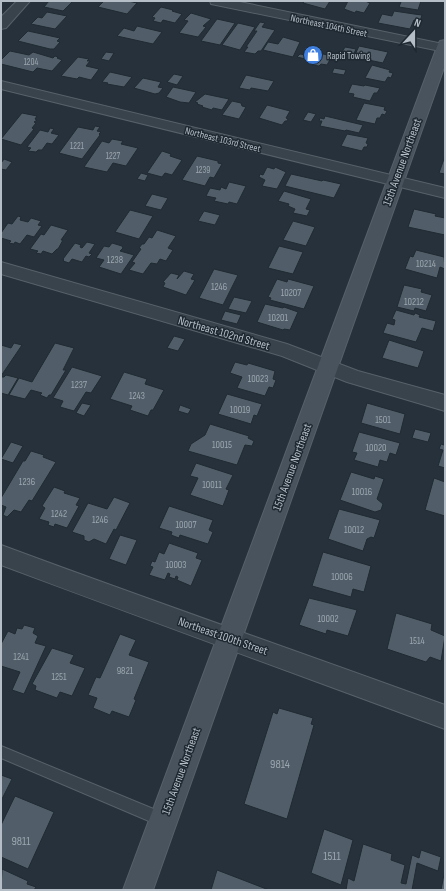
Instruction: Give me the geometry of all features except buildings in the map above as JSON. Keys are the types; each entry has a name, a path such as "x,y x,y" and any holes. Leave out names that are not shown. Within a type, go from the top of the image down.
{"street":[{"path":"1,25 24,1"},
{"name":"Northeast 104th Street","path":"216,1 444,46"},
{"name":"15th Avenue Northeast","path":"138,890 444,46"},
{"name":"Northeast 103rd Street","path":"1,85 445,194"},
{"name":"Northeast 102nd Street","path":"1,268 287,351 354,377 445,403"},
{"name":"Northeast 100th Street","path":"1,555 183,623 229,638 445,717"}],"lane":[{"path":"1,752 164,820"}],"place":[{"name":"Rapid Towing","path":"313,55"}]}
